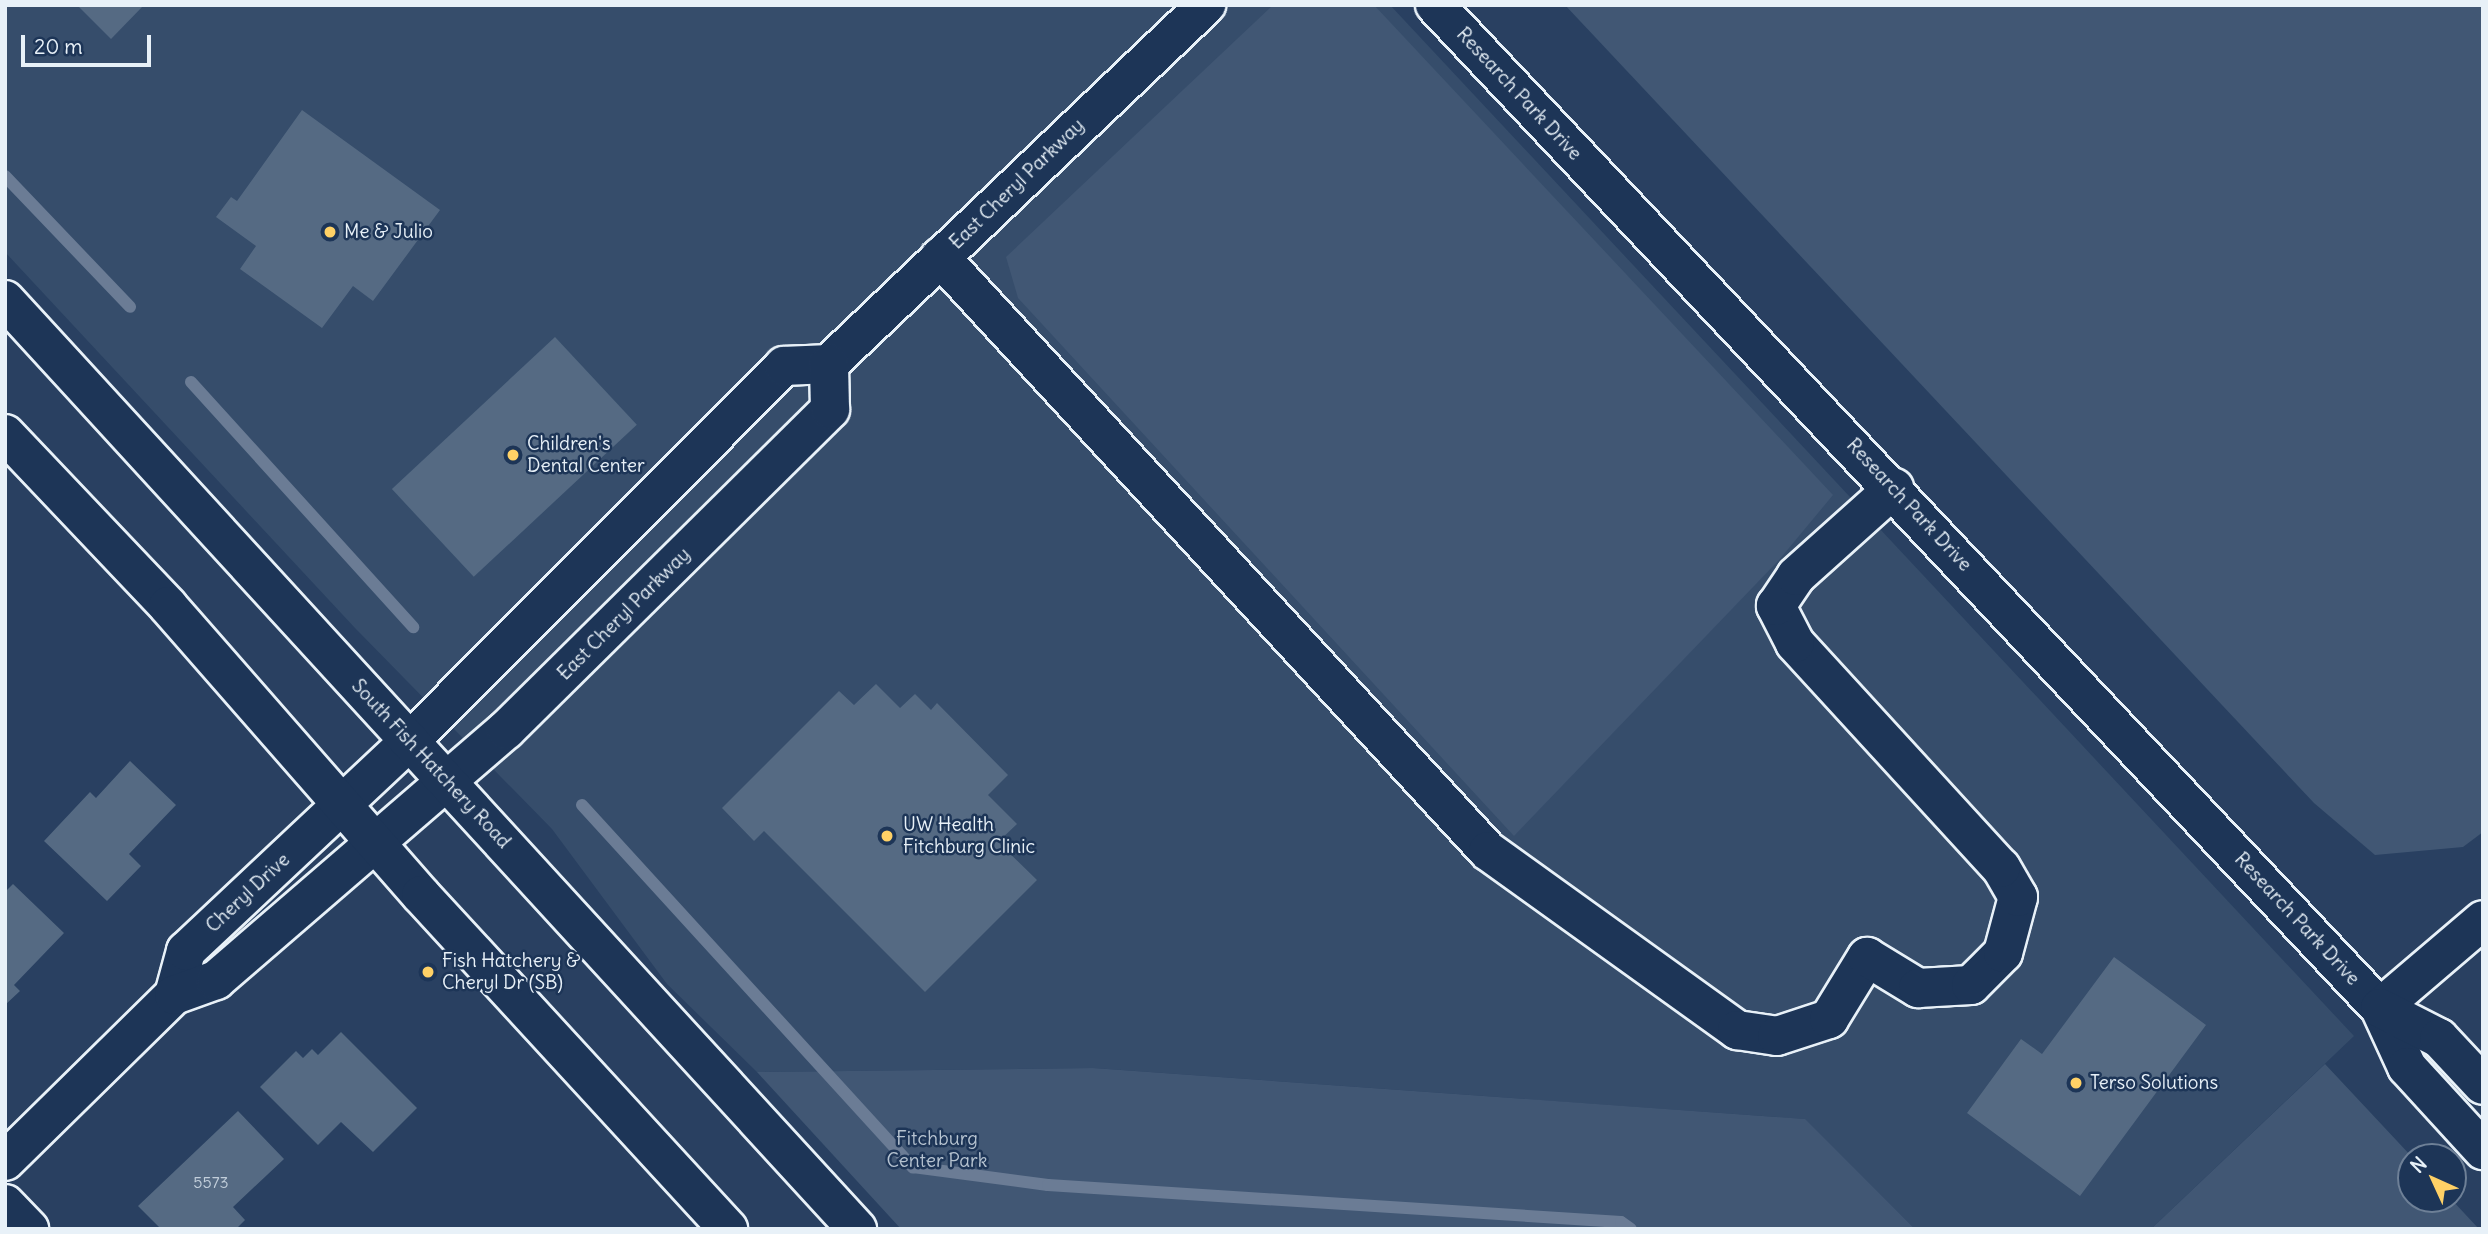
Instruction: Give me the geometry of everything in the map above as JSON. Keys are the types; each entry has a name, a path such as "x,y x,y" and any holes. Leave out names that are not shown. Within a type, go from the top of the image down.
{"street":[{"name":"East Cheryl Parkway","path":"375,840 506,730 830,410 829,364 1206,5"},
{"name":"Research Park Drive","path":"1435,5 1894,488 2380,1008 2407,1067 2483,1150"},
{"path":"940,257 1488,851 1737,1030 1777,1037 1829,1019 1867,957 1918,988 1971,985 2003,953 2018,897 2001,868 1795,643 1776,606 1796,576 1894,488"},
{"name":"South Fish Hatchery Road","path":"5,300 857,1229"},
{"path":"344,804 784,366 829,364"},
{"path":"5,434 168,606 375,840 728,1229"},
{"name":"Cheryl Drive","path":"174,995 186,951 344,804"},
{"path":"5,1161 174,995 216,980 375,840"},
{"path":"2380,1008 2483,920"},
{"name":"Research Park Drive","path":"2380,1008 2438,1038 2483,1084"},
{"path":"5,1204 29,1229"}],"shaded area":[{"path":"5,5 1390,5 2354,1036 2151,1229 1915,1229 1804,1119 1093,1068 757,1072 667,984 552,829 355,628 5,252"}],"green space":[{"path":"1273,5 1374,5 1833,495 1779,560 1514,836 1018,298 1006,257"},
{"path":"1565,5 2483,5 2483,832 2463,847 2375,855 2314,803"},
{"path":"2325,1064 2399,1143 2397,1213 2464,1213 2479,1229 2151,1229"},
{"name":"Fitchburg Center Park","path":"1093,1068 1805,1119 1915,1229 901,1229 757,1072"}],"building":[{"path":"77,5 144,5 111,39"},
{"name":"Me & Julio","path":"302,110 440,210 373,301 353,286 322,328 240,269 256,246 216,217 231,197 237,201"},
{"name":"Children's Dental Center","path":"555,337 637,425 474,577 392,489"},
{"name":"UW Health Fitchburg Clinic","path":"876,684 900,708 915,694 931,710 937,703 1008,775 988,795 1017,824 998,842 1037,880 925,992 764,831 754,841 722,808 839,691 854,705"},
{"path":"130,761 176,805 129,854 141,866 107,901 44,841 90,792 96,798"},
{"path":"13,884 64,933 14,985 20,991 5,1005 5,892"},
{"name":"Terso Solutions","path":"2114,957 2206,1025 2080,1196 1967,1113 2021,1039 2042,1054"},
{"path":"341,1032 417,1108 373,1152 341,1122 318,1145 260,1087 296,1051 303,1058 312,1049 318,1055"},
{"path":"238,1111 284,1159 233,1207 245,1220 236,1229 161,1229 138,1206"}],"waterway":[{"path":"5,176 130,307"},
{"path":"191,382 413,627"},
{"path":"582,805 913,1167 1048,1185 1621,1222 1631,1229"}],"place":[{"name":"Me & Julio","path":"330,232"},
{"name":"Children's Dental Center","path":"513,455"},
{"name":"UW Health Fitchburg Clinic","path":"887,836"},
{"name":"Fish Hatchery & Cheryl Dr (SB)","path":"428,972"},
{"name":"Terso Solutions","path":"2076,1083"}]}
